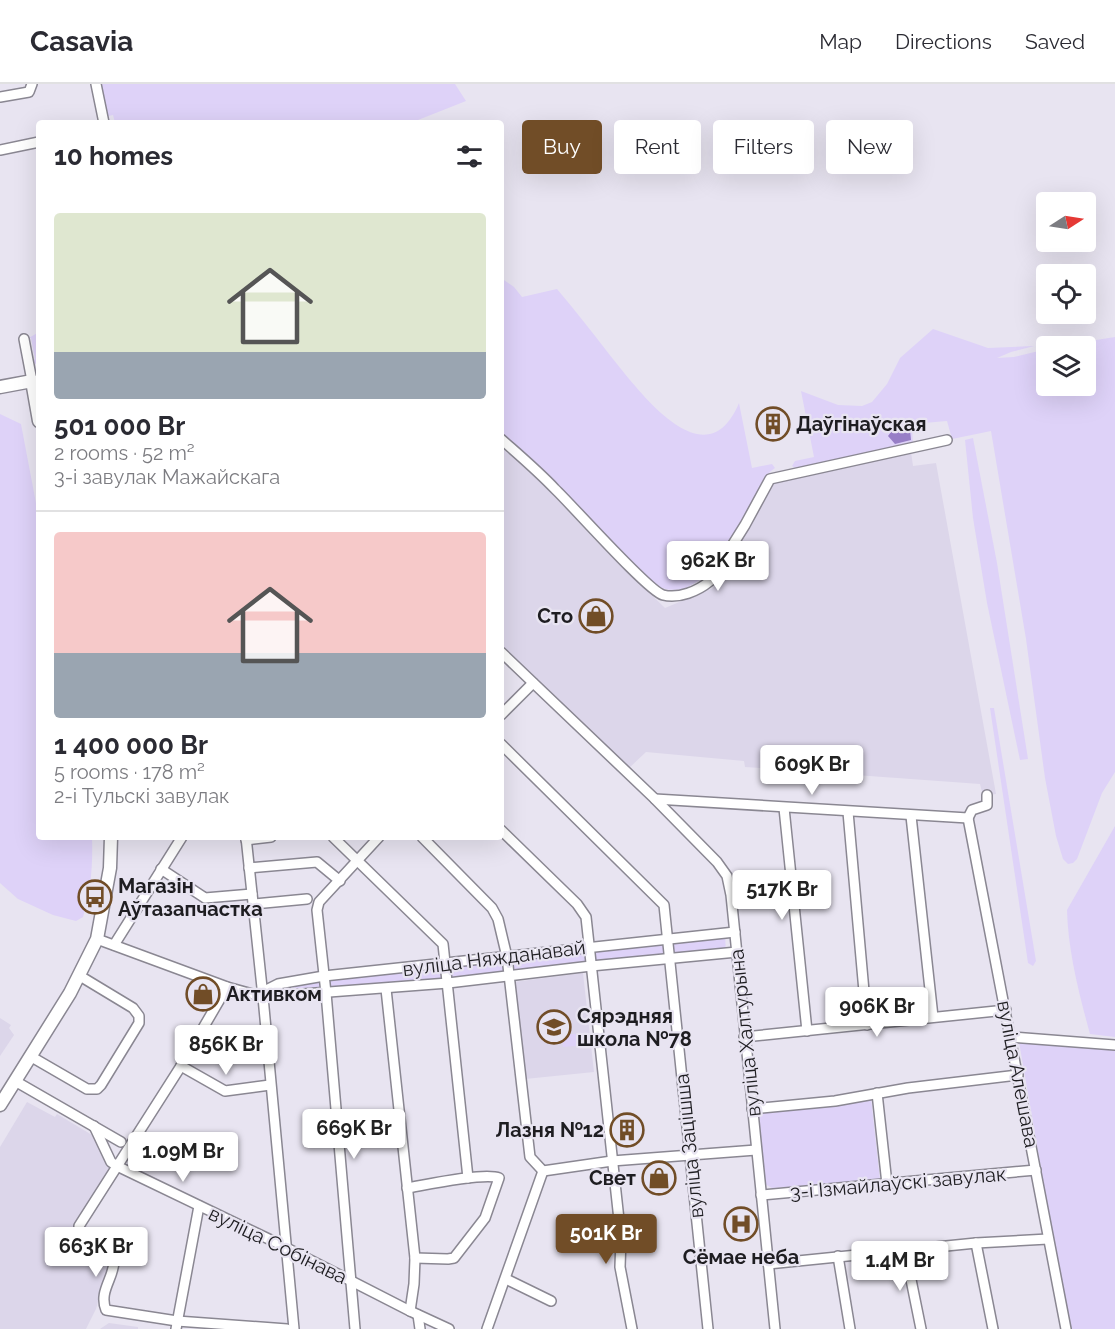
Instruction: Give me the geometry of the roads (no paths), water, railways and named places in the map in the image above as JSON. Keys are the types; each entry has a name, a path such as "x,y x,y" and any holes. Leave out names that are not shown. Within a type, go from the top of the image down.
{"main road":[{"path":"0,387 35,380"},
{"path":"0,1105 80,976 97,939 110,868 111,840"}],"street":[{"path":"0,97 29,92 32,84"},
{"path":"96,84 103,120"},
{"path":"0,150 36,143"},
{"path":"24,339 35,380"},
{"path":"504,442 556,489 657,592 666,595 692,592 702,588 710,581 770,479 947,440"},
{"name":"вуліца Халтурына","path":"504,655 655,799 722,868 730,886 775,1329"},
{"path":"504,712 534,682"},
{"name":"вуліца Зацішша","path":"504,747 663,902 669,939 708,1329"},
{"path":"655,799 968,818 972,810 987,805 987,795"},
{"path":"784,808 807,1031"},
{"path":"848,812 867,1025"},
{"path":"911,816 933,1017"},
{"name":"вуліца Алешава","path":"968,818 1066,1329"},
{"path":"504,833 582,910 586,917 621,1238 621,1274 632,1329"},
{"path":"114,945 180,840"},
{"path":"246,840 294,1329"},
{"path":"336,840 441,941 444,947 468,1178"},
{"path":"356,1329 326,993 316,910 319,902 376,840"},
{"path":"425,840 492,908 500,925 507,957 530,1157 543,1171"},
{"path":"249,867 317,862 340,881"},
{"path":"161,869 205,898 307,899"},
{"name":"вуліца Няжданавай","path":"261,994 278,984 324,976 735,932"},
{"name":"вуліца Няжданавай","path":"97,939 227,987 261,994 326,993 448,983 737,952"},
{"path":"30,1056 87,1089 97,1089 101,1085 139,1023 139,1016 133,1008 80,976"},
{"path":"79,1226 181,1066 227,987"},
{"path":"386,988 415,1258 414,1313 420,1329"},
{"path":"744,1037 1006,1010"},
{"path":"1011,1037 1115,1044"},
{"path":"181,1066 225,1091 270,1085"},
{"path":"752,1109 836,1101 877,1093 1018,1075"},
{"path":"15,1081 121,1142"},
{"path":"877,1093 888,1184"},
{"path":"94,1126 111,1162 117,1166"},
{"path":"543,1171 612,1161 756,1150"},
{"name":"вуліца Собінава","path":"117,1166 449,1329"},
{"name":"3-і Ізмайлаўскі завулак","path":"761,1195 1036,1170"},
{"path":"487,1329 543,1171"},
{"path":"407,1188 468,1178 492,1176 499,1178 485,1218 454,1258 415,1258"},
{"path":"177,1325 199,1206"},
{"path":"102,1235 111,1245 115,1258 105,1299 106,1310 177,1325 287,1329"},
{"path":"768,1264 976,1243 1048,1239"},
{"path":"976,1243 993,1329"},
{"path":"906,1250 921,1329"},
{"path":"838,1256 850,1329"},
{"path":"506,1279 551,1301"}],"place":[{"name":"Даўгінаўская","path":"773,424"},
{"name":"Сто","path":"596,616"},
{"name":"Магазін Аўтазапчастка","path":"95,897"},
{"name":"Активком","path":"203,994"},
{"name":"Сярэдняя школа №78","path":"554,1027"},
{"name":"Лазня №12","path":"627,1130"},
{"name":"Свет","path":"659,1178"},
{"name":"Сёмае неба","path":"741,1224"}]}
